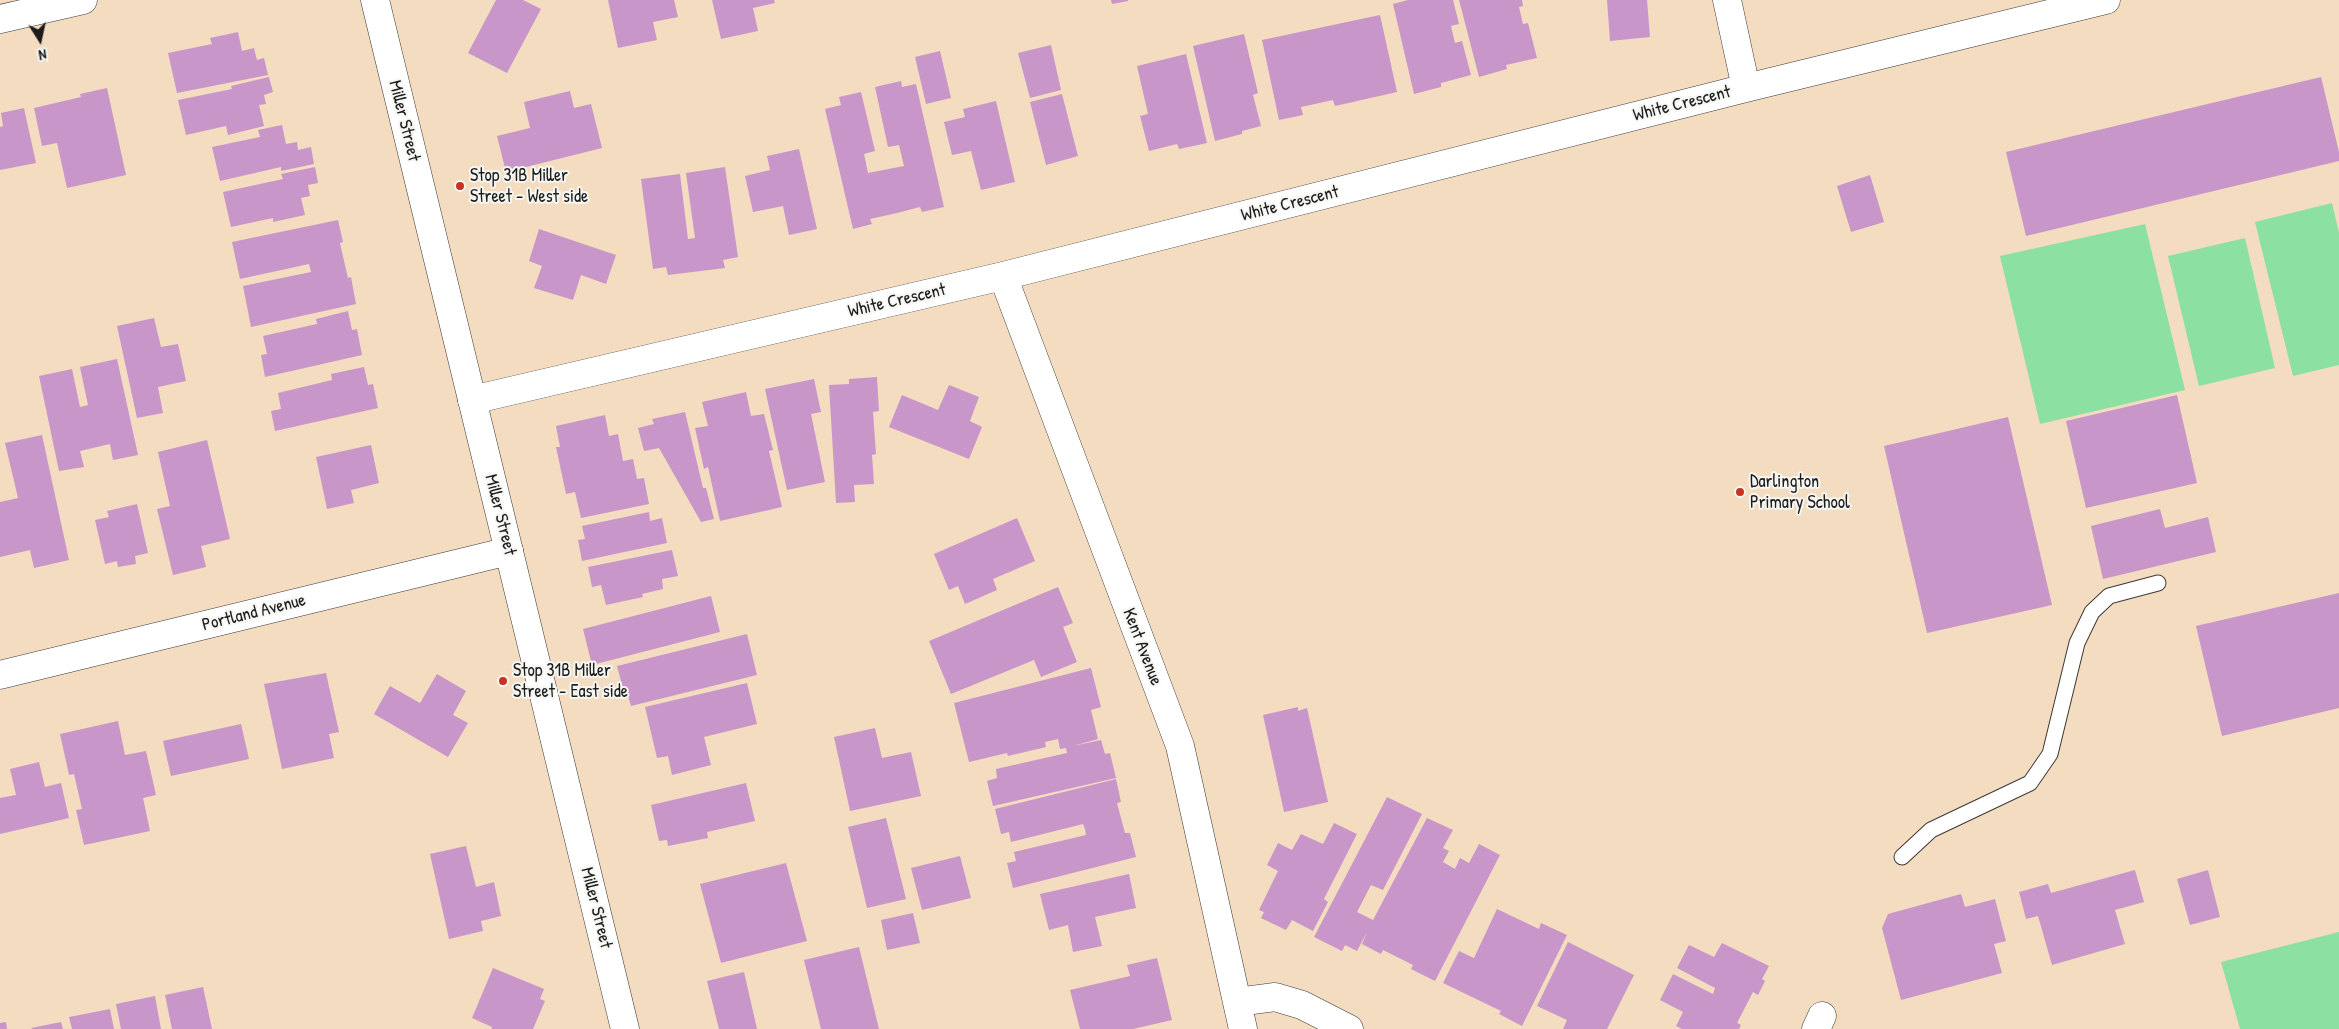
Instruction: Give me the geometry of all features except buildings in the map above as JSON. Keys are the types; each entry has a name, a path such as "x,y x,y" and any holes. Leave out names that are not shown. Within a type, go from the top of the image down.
{"street":[{"path":"0,19 83,0"},
{"name":"Miller Street","path":"375,0 625,1029"},
{"path":"1727,0 1746,88"},
{"name":"White Crescent","path":"472,400 1004,276 1746,88 2106,0"},
{"name":"Kent Avenue","path":"1004,276 1180,746 1243,1029"},
{"name":"Portland Avenue","path":"0,674 509,551"},
{"path":"1237,1002 1274,997 1302,1006 1349,1029"}],"lane":[{"path":"1902,857 1931,830 2030,783 2050,754 2077,643 2092,612 2108,596 2158,583"}],"green space":[{"path":"2332,203 2339,233 2339,365 2293,376 2255,222"},
{"path":"2145,224 2185,390 2040,424 2000,256"},
{"path":"2245,238 2275,368 2199,386 2168,256"},
{"path":"2339,932 2339,1029 2240,1029 2221,962"}],"place":[{"name":"Stop 31B Miller Street - West side","path":"460,186"},
{"name":"Darlington Primary School","path":"1740,492"},
{"name":"Stop 31B Miller Street - East side","path":"503,681"}]}
